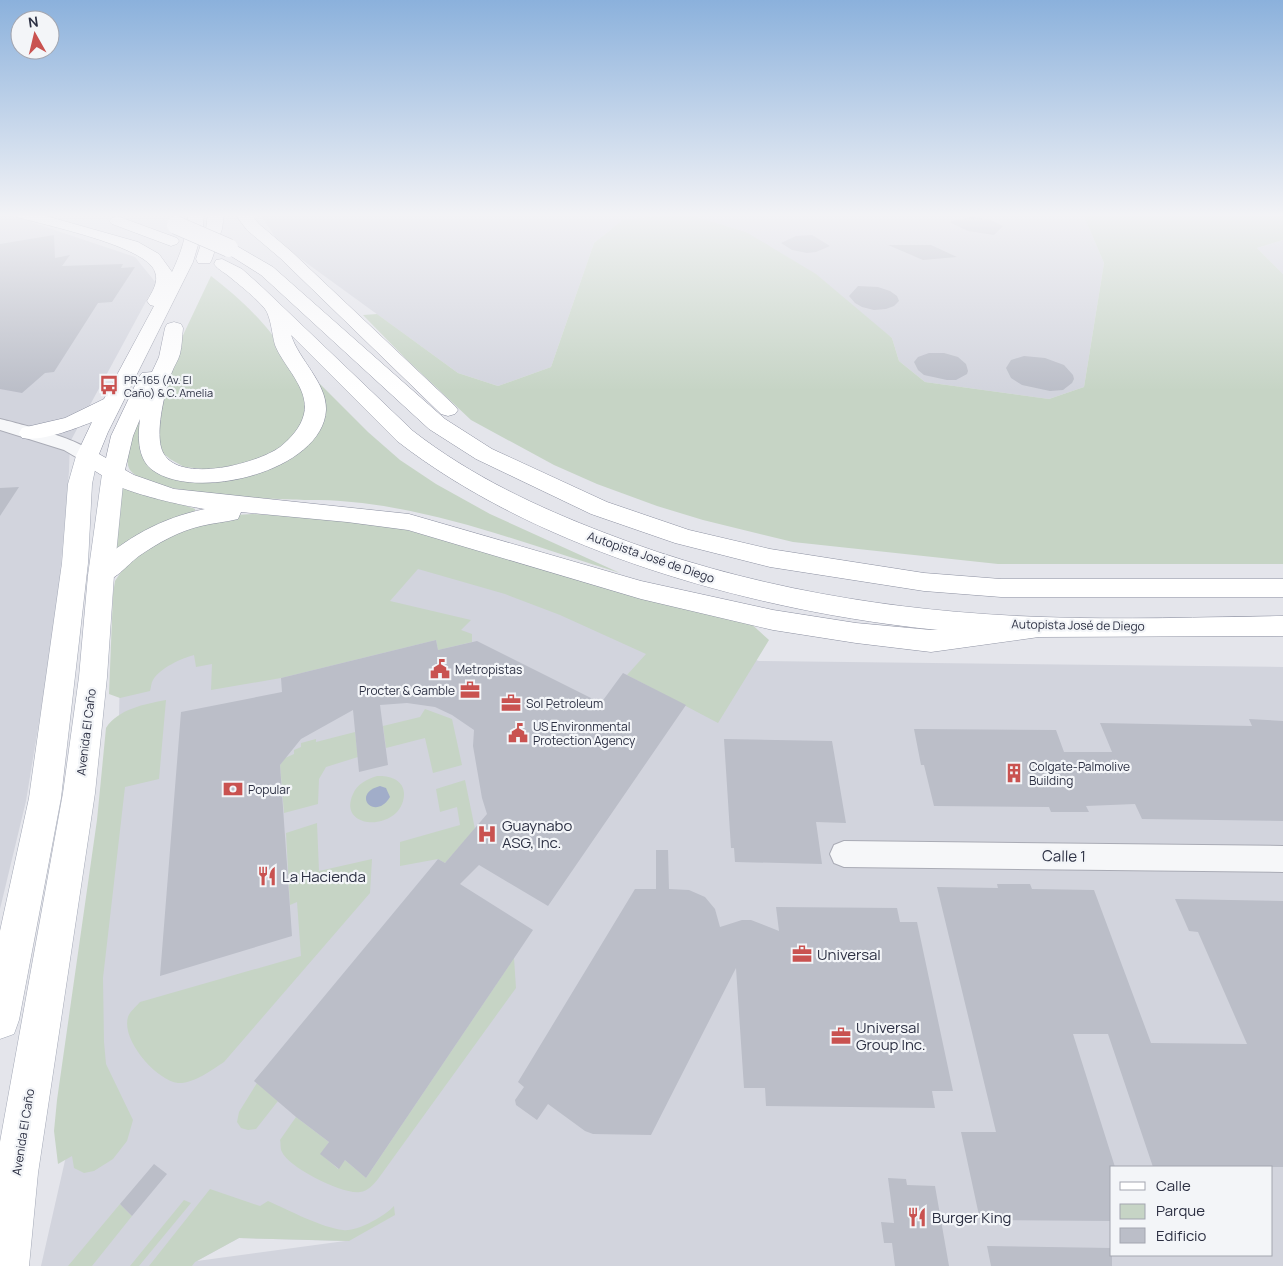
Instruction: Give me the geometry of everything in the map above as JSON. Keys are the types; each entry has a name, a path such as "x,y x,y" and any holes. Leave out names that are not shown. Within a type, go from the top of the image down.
{"main road":[{"path":"136,356 144,324 165,281 163,273"},
{"name":"Avenida El Caño","path":"6,1266 22,1135 79,793 93,677 101,575 100,465 97,432 179,273"},
{"name":"Avenida El Caño","path":"0,1020 45,798 75,563 80,484 100,465 122,436 174,328 197,273"},
{"name":"Autopista José de Diego","path":"236,273 404,436 428,454 529,511 611,546 697,575 771,593 824,603 926,617 1039,627 1283,626"},
{"name":"Autopista José de Diego","path":"269,273 437,424 484,454 599,508 684,537 770,558 924,582 1001,588 1283,588"},
{"path":"305,273 444,407 525,473"},
{"path":"174,328 170,355 161,374 155,399 150,448 156,462 181,474 209,476 233,473 262,465 288,453 306,436 314,418 316,404 313,395 288,351 275,310"},
{"path":"30,433 67,425 94,414 112,403"},
{"path":"100,465 136,484 170,496 203,502 346,514 409,522 641,590 773,620 856,633 930,641 1039,627"},
{"path":"101,575 130,550 172,526 218,514 284,509"}],"street":[{"path":"0,424 70,446 100,465"},
{"name":"Calle 1","path":"844,854 1283,859"}],"shaded area":[{"path":"0,273 148,273 156,283 70,442 57,612 26,801 0,909"},
{"path":"320,273 584,273 551,367 498,386 458,373"},
{"path":"803,273 1102,273 1084,387 1049,399 925,382 899,361 892,338"},
{"path":"401,542 759,661 1283,667 1283,1266 41,1266 69,1143 119,716 122,577","holes":["239,1238 345,1241 197,1261"]}],"green space":[{"path":"584,273 814,273 892,338 899,361 925,382 1049,399 1084,387 1102,273 1282,273 1283,564 998,564 793,542 703,520 657,506 597,484 554,465 471,420 406,359 363,315 377,314 458,373 498,386 551,367"},
{"path":"211,276 241,301 277,341 310,406 296,439 267,457 222,468 204,469 184,467 170,459 157,448 167,369"},
{"path":"320,384 368,432 400,460 436,484 490,514 620,573 471,526 395,508 357,502 278,499 189,491 162,486 142,479 130,470 127,458 130,443 139,415 146,414 140,452 147,462 190,479 298,450 317,385"},
{"path":"121,486 187,506 195,509 195,511 179,516 112,557"},
{"path":"253,514 353,520 407,530 628,593 747,620 769,640 718,723 627,675 646,654 560,615 505,594 418,569 390,601 471,620 461,630 472,634 472,642 438,650 436,640 281,678 211,690 212,664 196,667 194,655 178,661 161,671 152,681 150,691 120,698 109,694 113,594 115,581 123,569 155,538 235,515"},
{"path":"166,700 159,779 125,787 103,978 106,1064 133,1120 127,1141 113,1159 94,1171 84,1173 74,1168 72,1156 58,1164 54,1131 97,820 106,728 117,716 133,708"},
{"path":"425,709 452,719 462,765 433,773 425,738 386,748 383,726 420,717"},
{"path":"355,732 358,757 326,767 319,779 318,804 284,813 280,765 285,758 294,754 294,750 301,747 301,743 316,739 316,742"},
{"path":"377,776 386,776 399,782 404,790 401,807 393,816 383,821 371,822 361,820 354,815 350,806 353,794 363,782"},
{"path":"465,780 475,829 445,863 438,859 400,866 400,842 460,825 457,807 440,812 436,789"},
{"path":"317,823 319,871 372,859 370,893 224,1062 202,1076 184,1083 169,1080 160,1075 142,1058 135,1047 127,1026 129,1015 140,1002 301,956 297,902 290,905 286,833"},
{"path":"514,958 516,988 378,1179 370,1187 360,1192 352,1192 329,1185 305,1172 286,1158 281,1151 280,1140 296,1117 329,1142 321,1154 338,1169 345,1160 366,1178"},
{"path":"257,1083 278,1101 256,1129 248,1130 241,1128 237,1122 239,1112"},
{"path":"210,1189 260,1206 268,1201 295,1214 335,1229 349,1230 356,1228 384,1214 394,1206 395,1215 349,1241 239,1238 195,1262 192,1266 149,1266"},
{"path":"184,1200 191,1203 139,1266 130,1266"},
{"path":"120,1204 132,1216 92,1266 68,1266"}],"water":[{"path":"380,786 386,788 390,797 384,804 372,807 366,800 367,795 371,790"}],"building":[{"path":"0,273 131,273 112,302 98,303 54,372 45,373 22,393 0,389"},
{"path":"858,286 878,287 890,291 897,296 899,301 894,306 886,309 874,310 862,307 849,296"},
{"path":"929,353 944,353 958,357 966,364 967,374 956,380 924,375 918,370 914,362 918,357"},
{"path":"1024,356 1045,358 1064,365 1073,375 1072,383 1063,390 1050,391 1022,385 1011,378 1006,368 1011,360"},
{"path":"19,487 0,516 0,488"},
{"path":"436,640 438,650 477,641 601,703 623,673 686,705 548,906 479,865 460,884 533,930 366,1178 345,1160 339,1169 320,1154 329,1142 254,1081 438,859 445,863 487,814 482,798 473,746 474,730 452,715 435,707 407,703 380,705 388,765 359,772 353,710 301,739 280,765 292,936 160,976 181,712 282,692 281,678"},
{"path":"1249,719 1283,721 1283,821 1142,819 1135,804 1086,806 1089,812 1051,812 1049,807 934,806 924,765 921,765 914,729 1056,730 1064,752 1112,752 1100,723 1252,726"},
{"path":"724,739 832,741 846,823 816,822 822,864 735,862 734,848 731,848"},
{"path":"656,850 668,850 669,889 689,890 705,897 715,909 720,927 742,920 751,920 779,931 776,907 897,908 900,922 917,922 953,1091 932,1091 935,1108 766,1106 765,1088 744,1088 736,968 651,1135 593,1134 585,1131 548,1104 537,1120 516,1105 515,1100 524,1087 518,1082 635,889 656,889"},
{"path":"997,884 1030,884 1032,889 1094,890 1151,1043 1247,1044 1198,932 1189,931 1175,899 1283,901 1283,1167 1153,1166 1108,1034 1073,1034 1115,1166 1110,1166 1110,1221 980,1220 961,1132 996,1132 937,887 998,888"},
{"path":"154,1164 167,1174 132,1216 120,1204"},
{"name":"Burger King","path":"888,1178 906,1179 907,1185 935,1186 949,1266 895,1266 892,1243 884,1243 881,1222 894,1223"},
{"path":"987,1246 1110,1248 1110,1256 1112,1256 1112,1266 991,1266"}],"place":[{"name":"PR-165 (Av. El Caño) & C. Amelia","path":"109,385"},
{"name":"Metropistas","path":"440,669"},
{"name":"Procter & Gamble","path":"470,690"},
{"name":"Sol Petroleum","path":"511,703"},
{"name":"US Environmental Protection Agency","path":"518,733"},
{"name":"Colgate-Palmolive Building","path":"1014,773"},
{"name":"Popular","path":"233,789"},
{"name":"Guaynabo ASG, Inc.","path":"487,834"},
{"name":"La Hacienda","path":"267,876"},
{"name":"Universal","path":"802,954"},
{"name":"Universal Group Inc.","path":"841,1036"},
{"name":"Burger King","path":"917,1217"}]}
